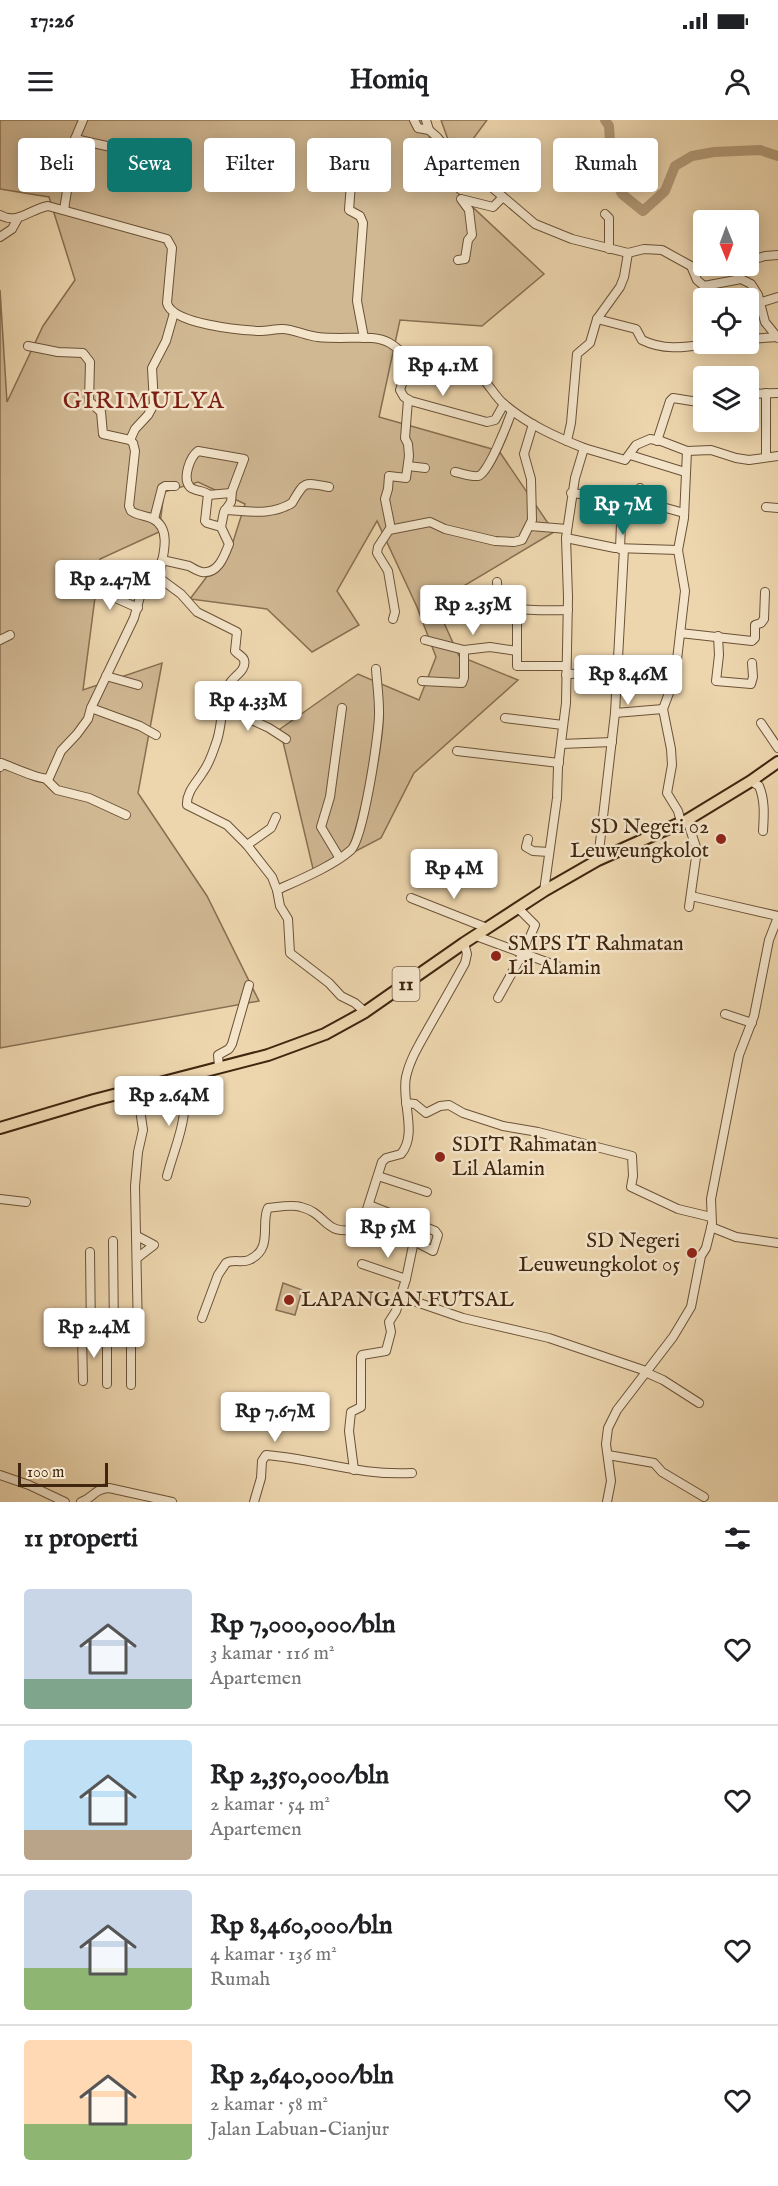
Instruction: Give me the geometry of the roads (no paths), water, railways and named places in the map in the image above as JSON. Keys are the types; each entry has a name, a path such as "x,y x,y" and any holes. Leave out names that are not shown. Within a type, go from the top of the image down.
{"highway":[{"name":"11","path":"0,1128 298,1045 326,1034 365,1012 544,891 598,860 751,781 778,762"}],"street":[{"path":"75,138 83,120"},
{"path":"414,120 418,128 429,130 437,137 462,168 489,185 535,224 572,239 628,253 656,248 691,266 697,280 704,286 737,280 746,281 755,288"},
{"path":"426,120 429,130"},
{"path":"64,210 67,192"},
{"path":"350,192 349,210 360,216 363,223 357,301 364,338"},
{"path":"458,260 465,259 468,240 472,235 469,210 461,199 493,207 503,196"},
{"path":"0,215 11,219 18,218 48,206 169,240 172,248 167,303 168,308 174,314 230,328 256,331 285,329 307,336 364,338 390,342 419,365 441,371 473,372 512,411 533,424 567,441 618,459 625,460 641,441 650,439 687,451 711,450 749,460 778,456"},
{"path":"605,214 609,218 609,249"},
{"path":"0,237 12,229 18,218"},
{"path":"567,441 571,423 577,354 590,343 597,319 620,287 628,253"},
{"path":"759,258 778,255"},
{"path":"778,297 759,303 765,322 778,337"},
{"path":"130,440 135,429 154,405 152,368 166,341 174,314"},
{"path":"597,319 636,329 642,340 659,346 681,348 693,346"},
{"path":"759,338 778,337"},
{"path":"28,346 58,352 83,353 87,356 90,362 89,401 101,412 103,434 130,440 133,443 135,451 129,507 135,514 154,519 164,530 166,539 159,576"},
{"path":"410,359 400,388 402,395 408,400 487,422 495,420 504,404"},
{"path":"759,393 778,393"},
{"path":"766,393 766,456"},
{"path":"657,441 670,401 673,398 693,401"},
{"path":"391,529 385,499 389,476 406,478 408,444 405,438 408,400"},
{"path":"455,472 477,477 483,473 502,439 512,411"},
{"path":"393,619 388,571 377,553 378,547 391,529 430,522 446,529 481,538 514,542 524,537 532,520 531,479 524,454 533,424"},
{"path":"544,891 557,798 563,724 568,610 566,538 572,494 584,448"},
{"path":"162,560 188,566 201,572 214,570 218,568 229,544 221,527 244,459 198,451 193,455 188,467 187,483 191,488 204,491 208,495 231,493"},
{"path":"687,451 684,513 678,550 685,591 675,677 663,709 672,765 667,794 682,818 697,850 689,907"},
{"path":"630,455 686,472"},
{"path":"408,466 425,468"},
{"path":"225,510 268,511 292,503 303,485 329,487"},
{"path":"154,519 162,488 175,486"},
{"path":"640,488 641,501"},
{"path":"572,494 641,501 684,513"},
{"path":"208,495 206,521 221,527"},
{"path":"598,860 615,713 622,498"},
{"path":"766,507 778,507"},
{"path":"530,526 567,529"},
{"path":"566,538 601,547 678,550"},
{"path":"47,780 60,751 88,719 138,608 144,583 159,576"},
{"path":"159,576 181,594 197,612 237,632 234,651 243,657 245,662 241,672 230,684 222,706 220,734 186,803 227,825 247,845 272,877 278,890 280,906 288,919 290,953 341,996 355,1003 365,1012"},
{"path":"497,582 497,596 500,603 517,608 568,610"},
{"path":"93,588 138,608"},
{"path":"680,633 752,641 755,638 755,625 764,619 765,592"},
{"path":"517,608 517,663 520,667 566,666"},
{"path":"0,640 10,635"},
{"path":"718,636 719,655 716,681 751,684 752,663"},
{"path":"425,640 464,650 490,647 518,651"},
{"path":"422,681 462,683 464,650"},
{"path":"278,890 339,857 357,842 379,728 380,710 376,669"},
{"path":"566,675 571,673 601,681 616,681"},
{"path":"106,676 138,686"},
{"path":"222,706 286,739"},
{"path":"91,708 140,726 156,735"},
{"path":"339,857 321,826 330,797 342,708"},
{"path":"615,713 663,709"},
{"path":"505,718 563,724"},
{"path":"761,723 778,748"},
{"path":"561,744 612,742"},
{"path":"457,752 559,763"},
{"path":"0,765 47,780 57,790 89,798 126,815"},
{"path":"751,781 759,786 762,792 763,831"},
{"path":"247,845 271,828 276,817"},
{"path":"528,838 526,848 549,852"},
{"path":"607,1502 611,1481 606,1444 608,1428 617,1410 673,1337 691,1307 701,1256 706,1248 711,1227 711,1199 741,1047 752,1023 769,940 778,917 691,896"},
{"path":"411,898 487,928"},
{"path":"498,998 523,953 535,924 518,908"},
{"path":"476,936 571,971"},
{"path":"361,1228 382,1162 386,1158 401,1154 405,1149 408,1126 406,1074 417,1049 465,963 467,954 464,943"},
{"path":"219,1067 218,1055 229,1049 232,1044 249,985"},
{"path":"725,1014 752,1023"},
{"path":"167,1176 183,1120 186,1095 181,1077"},
{"path":"83,1381 82,1335 138,1334 135,1186 138,1152 144,1130 137,1089"},
{"path":"406,1103 415,1104 426,1113 440,1106 449,1105 463,1113 503,1126 538,1132 632,1156 631,1188 678,1209 711,1217"},
{"path":"378,1176 427,1192"},
{"path":"0,1199 26,1202"},
{"path":"202,1317 218,1275 226,1263 249,1260 260,1251 265,1239 265,1213 268,1208 300,1206 338,1230 351,1231 361,1228 393,1233 433,1251 438,1234 369,1205"},
{"path":"711,1227 742,1238 778,1243"},
{"path":"137,1236 154,1245 137,1258"},
{"path":"107,1384 111,1334 113,1241"},
{"path":"354,1470 348,1431 351,1412 361,1407 361,1357 386,1351 391,1332 390,1322 406,1279 414,1241"},
{"path":"90,1252 91,1335"},
{"path":"362,1264 406,1279"},
{"path":"399,1296 463,1318 549,1338 645,1371 699,1403"},
{"path":"131,1334 131,1384"},
{"path":"254,1502 265,1455 354,1470 394,1474 412,1473"},
{"path":"608,1455 654,1463 662,1472 704,1497"},
{"path":"0,1475 65,1502"},
{"path":"81,1502 89,1499 100,1488 109,1488 172,1502"}],"waterway":[{"path":"605,120 609,126 612,173 622,194 643,211 665,191 675,166 692,156 714,152 760,150 778,156"}],"place":[{"name":"SD Negeri 02 Leuweungkolot","path":"721,839"},
{"name":"SMPS IT Rahmatan Lil Alamin","path":"496,956"},
{"name":"SDIT Rahmatan Lil Alamin","path":"440,1157"},
{"name":"SD Negeri Leuweungkolot 05","path":"692,1253"},
{"name":"LAPANGAN FUTSAL","path":"289,1300"}],"district":[{"name":"GIRIMULYA","path":"144,401"}]}
